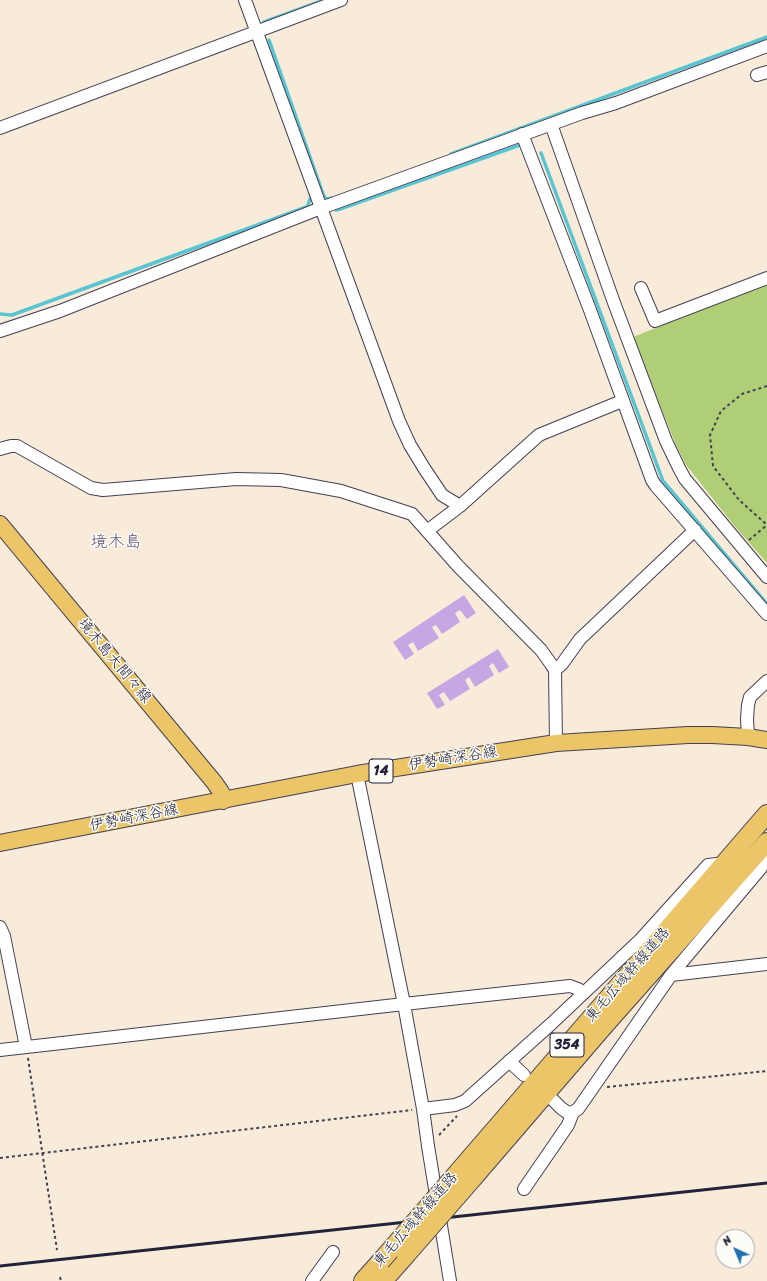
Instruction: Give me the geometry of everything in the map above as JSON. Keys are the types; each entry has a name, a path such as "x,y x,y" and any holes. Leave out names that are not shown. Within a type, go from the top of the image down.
{"highway":[{"name":"東毛広域幹線道路","path":"384,1281 406,1255 467,1174 767,814"},
{"name":"東毛広域幹線道路","path":"363,1281 467,1174 604,1026 765,844"}],"main road":[{"name":"境木島大間々線","path":"0,524 214,782 221,792 223,801"},
{"name":"伊勢崎深谷線","path":"0,843 357,774 556,743 688,735 748,737 767,740"}],"street":[{"path":"245,0 390,398 407,439 442,495 460,506"},
{"path":"0,128 341,0"},
{"path":"0,332 67,308 321,208 522,134 616,103 767,46"},
{"path":"551,124 611,292 673,457 685,479 767,578"},
{"path":"522,134 590,310 652,480 767,614"},
{"path":"641,288 655,321 767,278"},
{"path":"427,531 460,506 539,435 622,401"},
{"path":"0,449 17,446 91,488 103,490 236,479 281,480 356,495 412,514 458,566 541,650 554,670 556,743"},
{"path":"554,670 562,664 580,639 695,530"},
{"path":"748,737 747,719 750,697 767,681"},
{"path":"357,774 404,1004 423,1109 450,1281"},
{"path":"553,1100 568,1113 578,1109 671,975 761,868 765,844"},
{"path":"423,1109 455,1105 465,1101 641,939 708,865 725,863"},
{"path":"2,932 26,1047"},
{"path":"671,975 767,964"},
{"path":"0,1050 570,986 578,988 584,993"},
{"path":"509,1061 524,1075"},
{"path":"524,1189 568,1125 573,1112"},
{"path":"312,1281 333,1252"}],"path":[{"path":"748,541 767,525 739,500 713,466 710,435 721,411 742,394 767,386"},
{"path":"26,1047 57,1250"},
{"path":"597,1082 608,1088 767,1071"},
{"path":"428,1146 459,1114 459,1110 455,1105"},
{"path":"0,1158 423,1109"},
{"path":"60,1277 61,1281"}],"green space":[{"path":"767,284 767,563 737,529 686,465 676,445 633,337"}],"building":[{"path":"464,595 476,613 467,619 460,610 455,613 460,622 442,634 436,625 432,627 439,638 418,651 413,642 408,645 414,654 405,660 393,642"},
{"path":"498,649 509,667 499,673 493,663 489,666 494,675 475,687 469,677 465,680 470,689 450,701 444,692 439,695 445,705 437,709 427,693"}],"waterway":[{"path":"264,22 324,0"},
{"path":"451,154 767,37"},
{"path":"269,40 323,194 325,198 332,198"},
{"path":"336,210 520,145"},
{"path":"541,153 663,481 767,604"},
{"path":"308,205 311,196 310,193"},
{"path":"0,314 12,315 309,206"}],"railway":[{"path":"0,1266 767,1183"}],"district":[{"name":"境木島","path":"116,543"}]}
